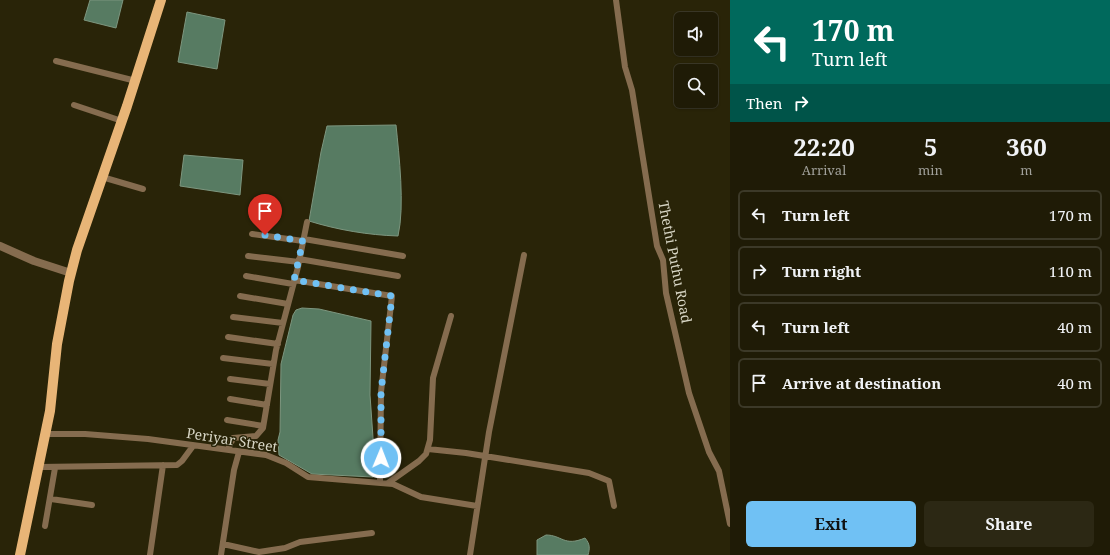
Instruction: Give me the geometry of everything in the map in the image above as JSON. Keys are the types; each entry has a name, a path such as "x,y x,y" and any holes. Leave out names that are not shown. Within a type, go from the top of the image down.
{"main road":[{"path":"20,555 46,434 57,344 70,273 136,81 161,0"}],"street":[{"name":"Thethi Puthu Road","path":"616,0 625,67 632,90 657,246 663,260 666,293 689,393 709,452 719,471 730,524"},
{"path":"56,61 136,81"},
{"path":"74,105 122,121"},
{"path":"102,177 143,189"},
{"path":"228,450 234,438 256,436 263,426 273,364 294,282 307,222"},
{"path":"252,234 304,240 402,256"},
{"path":"0,246 34,261 70,273"},
{"path":"470,555 485,457 524,255"},
{"path":"248,256 299,261 398,276"},
{"path":"246,276 392,296 381,392 380,482"},
{"path":"240,296 288,304"},
{"path":"388,483 419,461 426,454 428,449 432,420 432,378 452,316"},
{"path":"233,317 283,323"},
{"path":"228,337 278,344"},
{"path":"223,358 273,364"},
{"path":"230,379 270,384"},
{"path":"230,399 266,405"},
{"path":"227,420 263,426"},
{"name":"Periyar Street","path":"46,434 130,437 277,458 308,477 388,483 421,496 477,506"},
{"path":"39,467 55,468 134,464 179,464 193,446"},
{"path":"428,449 466,452 485,457 589,473 609,481 614,506"},
{"path":"221,555 234,470 239,452"},
{"path":"150,555 163,465"},
{"path":"45,526 51,499 55,468"},
{"path":"51,499 92,505"},
{"path":"223,544 259,552 285,548 300,542 372,533"}],"shaded area":[{"path":"90,0 123,0 116,28 84,20"},
{"path":"187,12 225,20 217,69 178,62"},
{"path":"396,125 401,196 398,236 353,232 309,221 327,126"},
{"path":"184,155 243,160 240,195 180,186"},
{"path":"302,308 319,309 371,321 370,395 375,466 375,475 373,477 312,474 279,455 278,440 280,432 281,364 293,315 296,310"},
{"path":"546,535 551,535 568,541 585,538 589,546 588,555 537,555 537,540"}],"route":[{"path":"265,235 303,241 294,280 392,296 381,392 381,458"}]}
